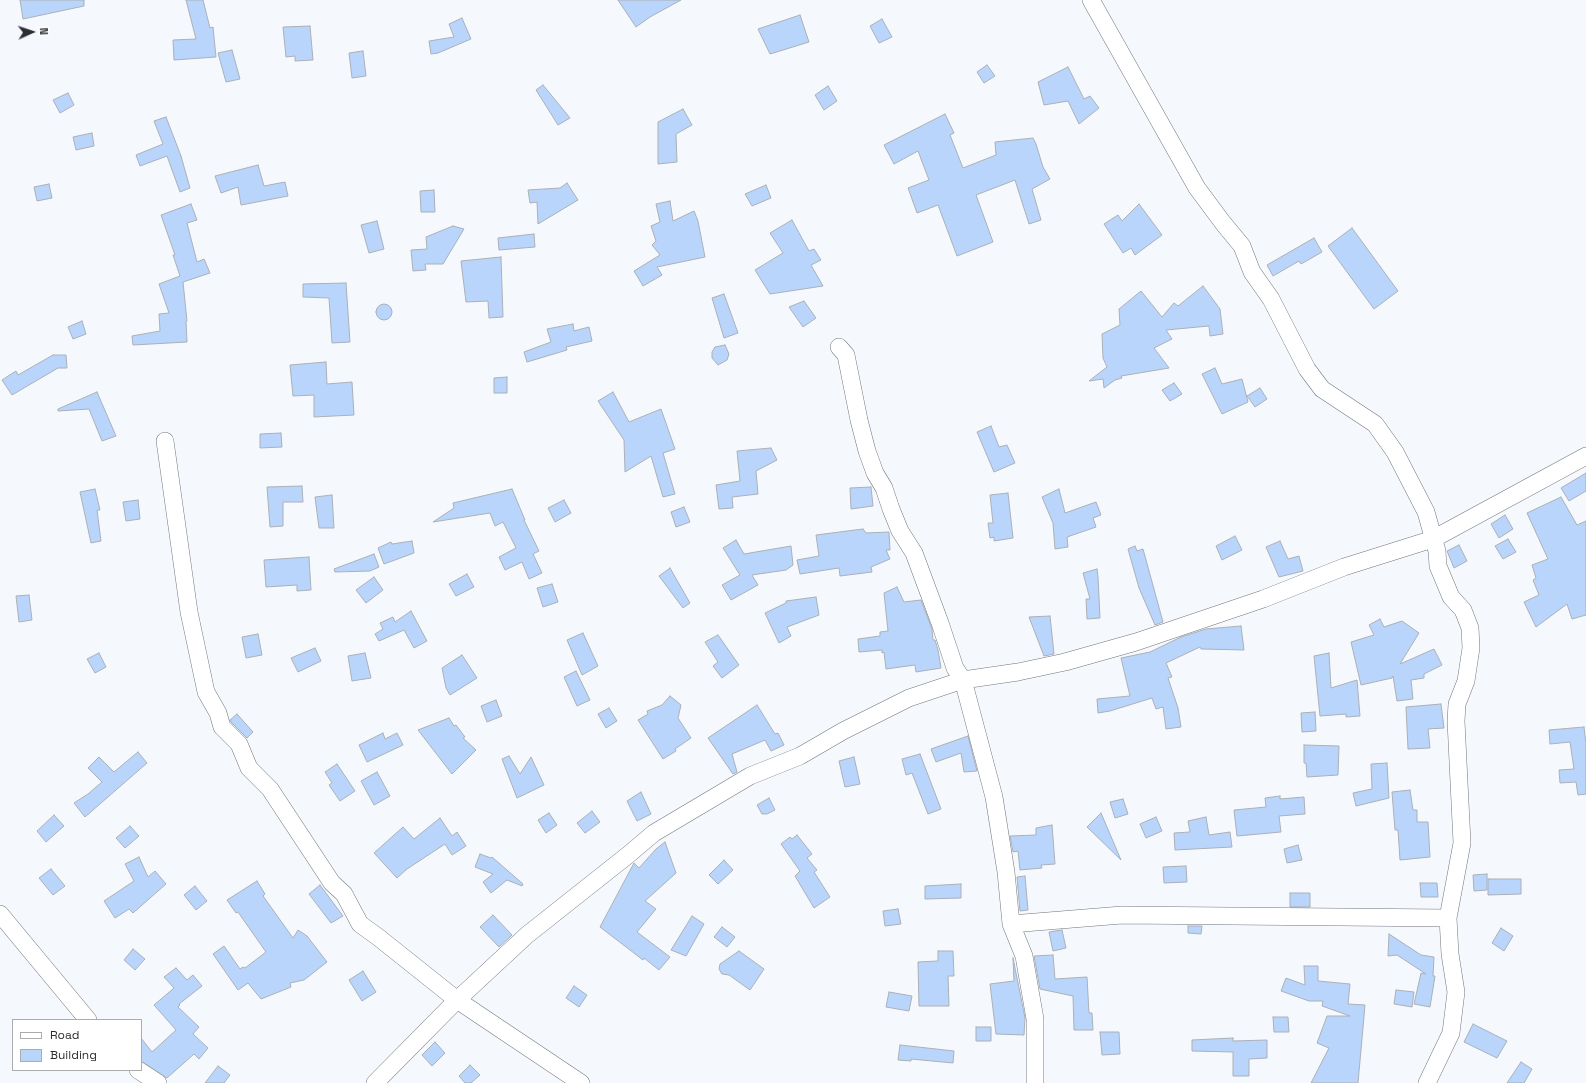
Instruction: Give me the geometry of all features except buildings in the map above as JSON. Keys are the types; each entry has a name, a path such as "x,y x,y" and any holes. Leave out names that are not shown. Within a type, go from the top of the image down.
{"street":[{"path":"1091,0 1197,188 1242,246 1252,272 1271,298 1307,369 1322,389 1375,424 1395,452 1426,512 1437,552 1438,566 1450,597 1463,610 1470,628 1471,648 1466,681 1457,704 1456,721 1462,843 1448,918 1450,954 1456,992 1451,1033 1427,1083"},
{"path":"839,347 846,355 867,451 875,472 884,488 890,509 900,531 914,553 955,668 963,680 994,797 1006,872 1011,924 1024,956 1035,1019 1035,1083"},
{"path":"164,441 189,612 206,692 218,713 222,727 239,744 249,768 270,789 332,883 344,894 360,924 457,1000 580,1083"},
{"path":"375,1083 457,1000 527,935 654,833 750,776 800,756 909,698 963,680 1018,672 1065,662 1136,642 1344,568 1433,539 1586,456"},
{"path":"0,914 87,1019"},
{"path":"1011,924 1122,914 1448,918"},
{"path":"140,1071 158,1083"}]}
